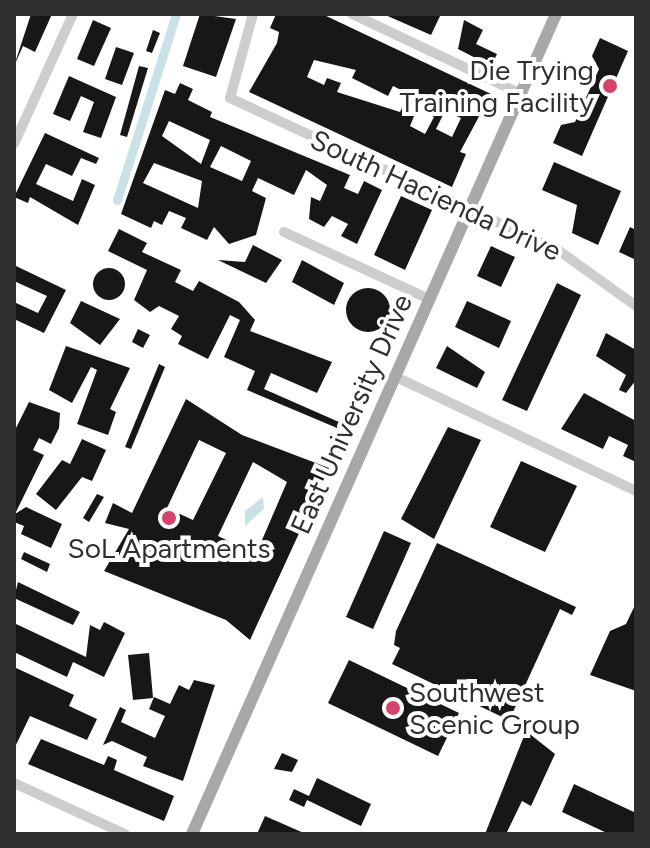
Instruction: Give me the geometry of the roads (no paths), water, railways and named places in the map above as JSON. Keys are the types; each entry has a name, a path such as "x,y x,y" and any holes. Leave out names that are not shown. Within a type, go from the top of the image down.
{"main road":[{"name":"East University Drive","path":"192,834 556,14"}],"street":[{"path":"14,144 73,14"},
{"name":"South Hacienda Drive","path":"253,14 228,95 581,263 636,306"},
{"path":"352,14 521,94"},
{"path":"284,232 429,299"},
{"path":"394,376 636,491"},
{"path":"14,783 125,834"}],"water":[{"path":"263,497 264,509 245,526 245,511"}],"waterway":[{"path":"117,200 176,14"}],"place":[{"name":"Die Trying Training Facility","path":"610,86"},
{"name":"SoL Apartments","path":"169,518"},
{"name":"Southwest Scenic Group","path":"393,708"}]}
